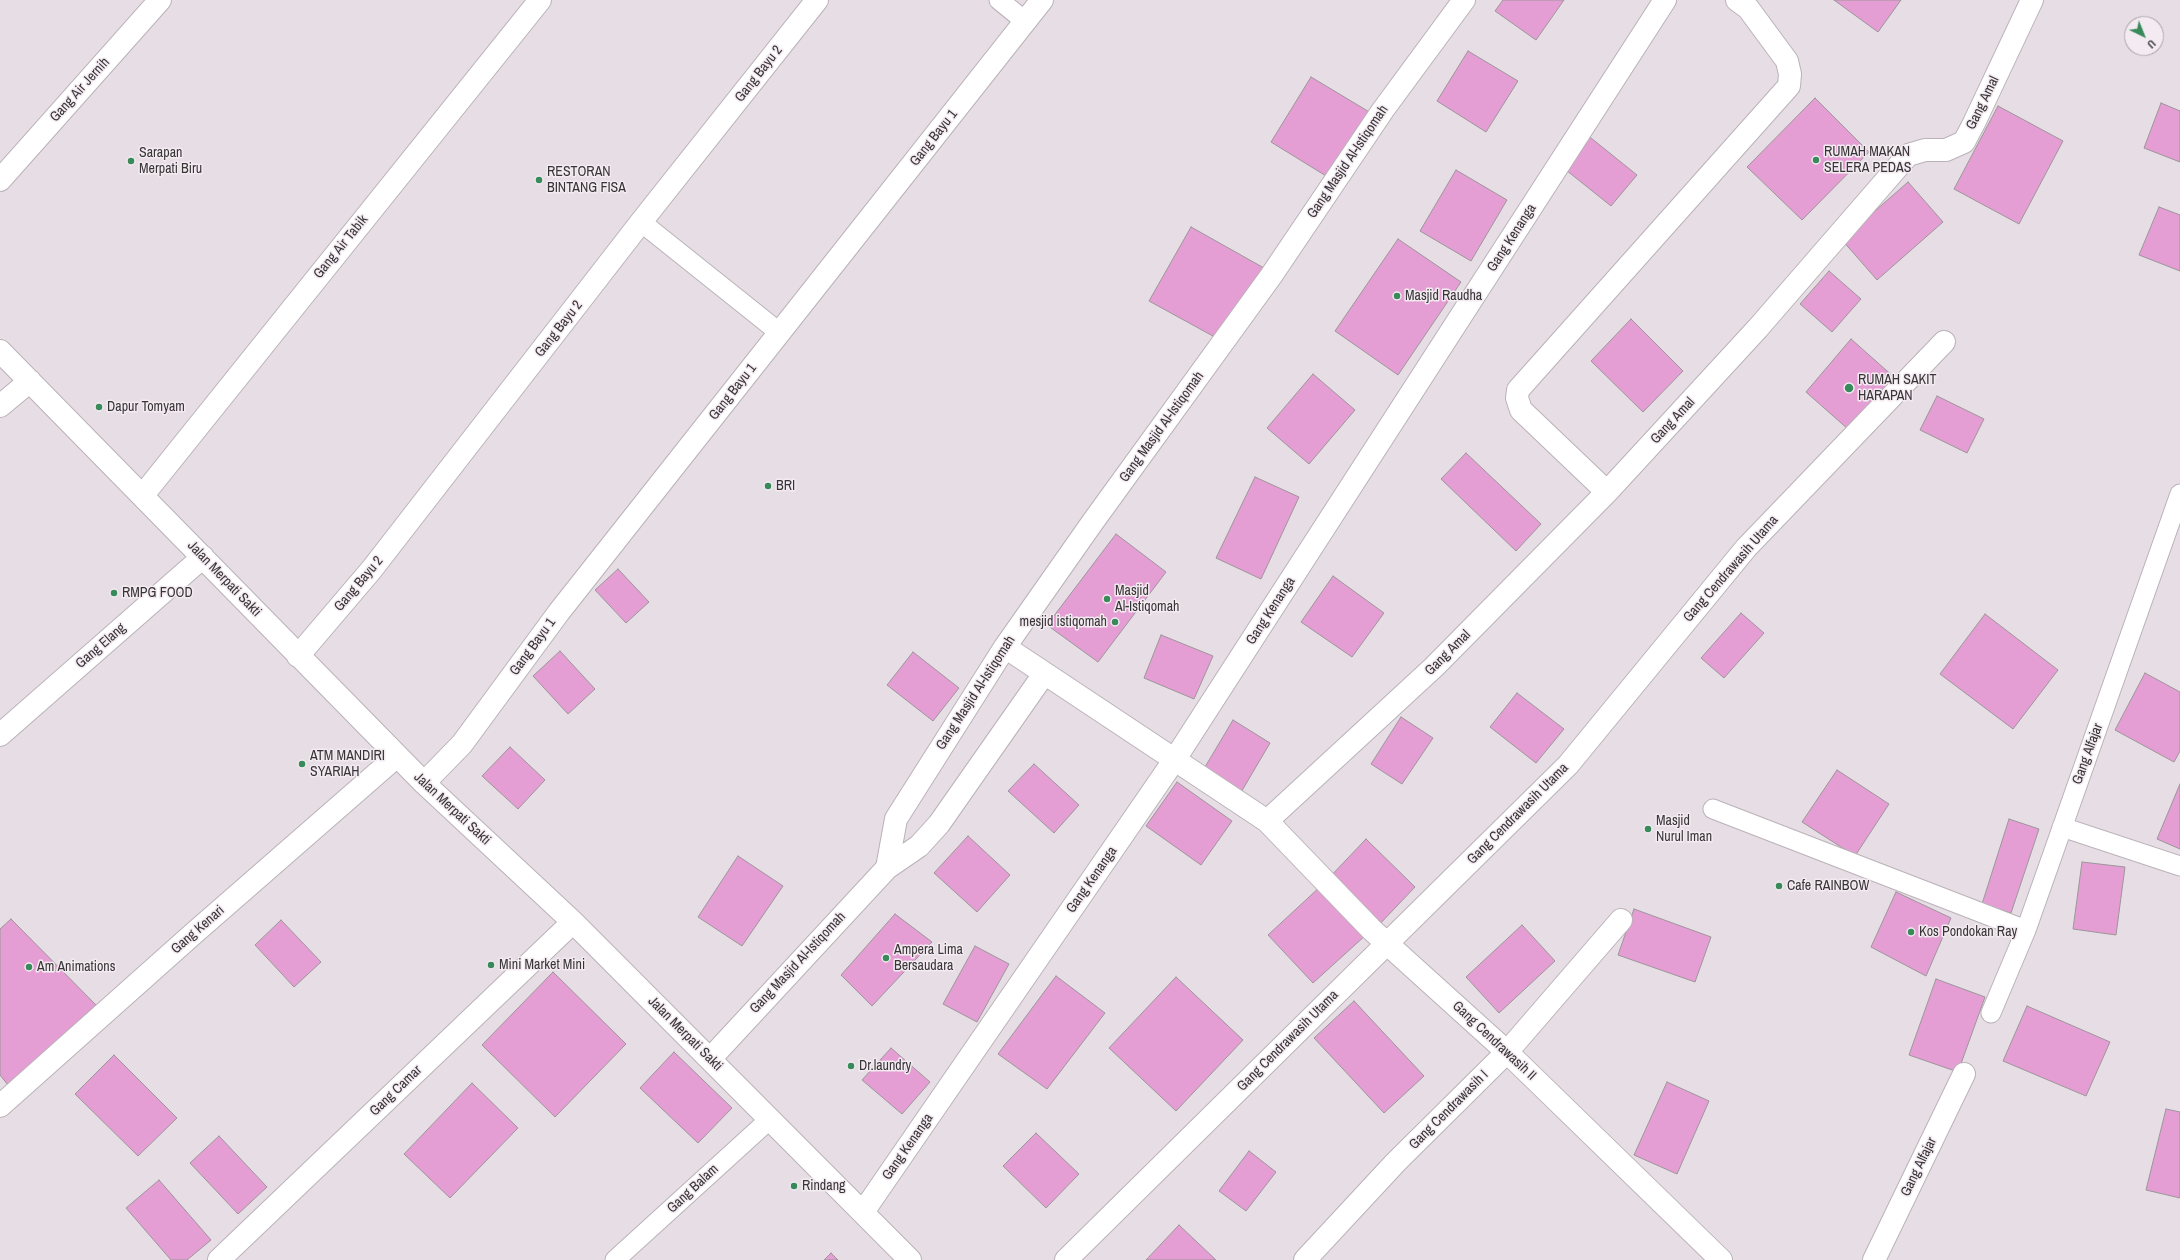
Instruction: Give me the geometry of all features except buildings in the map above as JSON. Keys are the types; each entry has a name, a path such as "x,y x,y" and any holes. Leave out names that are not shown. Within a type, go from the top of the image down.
{"street":[{"name":"Gang Air Jernih","path":"0,180 160,0"},
{"name":"Gang Air Tabik","path":"143,495 540,0"},
{"name":"Gang Bayu 2","path":"298,656 372,569 641,222 817,0"},
{"name":"Gang Bayu 1","path":"424,784 462,744 559,612 1042,0"},
{"name":"Gang Masjid Al-Istiqomah","path":"887,868 896,819 1005,647 1092,523 1271,276 1383,110 1464,0"},
{"name":"Gang Kenanga","path":"863,1212 1175,759 1665,0"},
{"name":"Gang Amal","path":"1268,821 1434,667 1607,492 1758,328 1908,155 1925,150 1946,150 1964,142 2032,0"},
{"path":"1607,492 1521,410 1517,398 1518,390 1789,86 1790,74 1787,61 1746,3"},
{"name":"Gang Cendrawasih Utama","path":"1066,1260 1568,765 1746,548 1944,342"},
{"name":"Jalan Merpati Sakti","path":"0,351 143,495 424,784 573,922 910,1260"},
{"path":"0,406 30,381"},
{"name":"Gang Elang","path":"0,734 203,557"},
{"name":"Gang Cendrawasih II","path":"1005,647 1268,821 1387,944 1507,1052 1721,1260"},
{"name":"Gang Masjid Al-Istiqomah","path":"710,1059 887,868 919,846 939,824 1044,674"},
{"name":"Gang Kenari","path":"0,1106 198,929 397,756"},
{"name":"Gang Cendrawasih I","path":"1305,1260 1396,1162 1507,1052 1621,920"},
{"name":"Gang Camar","path":"219,1260 573,922"},
{"name":"Gang Alfajar","path":"1874,1260 1964,1074"}],"lane":[{"path":"999,0 1026,22"},
{"path":"641,222 780,332"},
{"name":"Gang Alfajar","path":"1991,1013 2026,930 2180,494"},
{"path":"1713,809 2026,930"},
{"path":"2062,827 2180,866"},
{"name":"Gang Balam","path":"615,1260 770,1119"}],"place":[{"name":"RUMAH MAKAN SELERA PEDAS","path":"1816,160"},
{"name":"Sarapan Merpati Biru","path":"131,161"},
{"name":"RESTORAN BINTANG FISA","path":"539,180"},
{"name":"Masjid Raudha","path":"1397,296"},
{"name":"RUMAH SAKIT HARAPAN","path":"1849,388"},
{"name":"Dapur Tomyam","path":"99,407"},
{"name":"BRI","path":"768,486"},
{"name":"RMPG FOOD","path":"114,593"},
{"name":"Masjid Al-Istiqomah","path":"1107,599"},
{"name":"mesjid istiqomah","path":"1115,622"},
{"name":"ATM MANDIRI SYARIAH","path":"302,764"},
{"name":"Masjid Nurul Iman","path":"1648,829"},
{"name":"Cafe RAINBOW","path":"1779,886"},
{"name":"Kos Pondokan Ray","path":"1911,932"},
{"name":"Ampera Lima Bersaudara","path":"886,958"},
{"name":"Mini Market Mini","path":"491,965"},
{"name":"Am Animations","path":"29,967"},
{"name":"Dr.laundry","path":"851,1066"},
{"name":"Rindang","path":"794,1186"}]}
